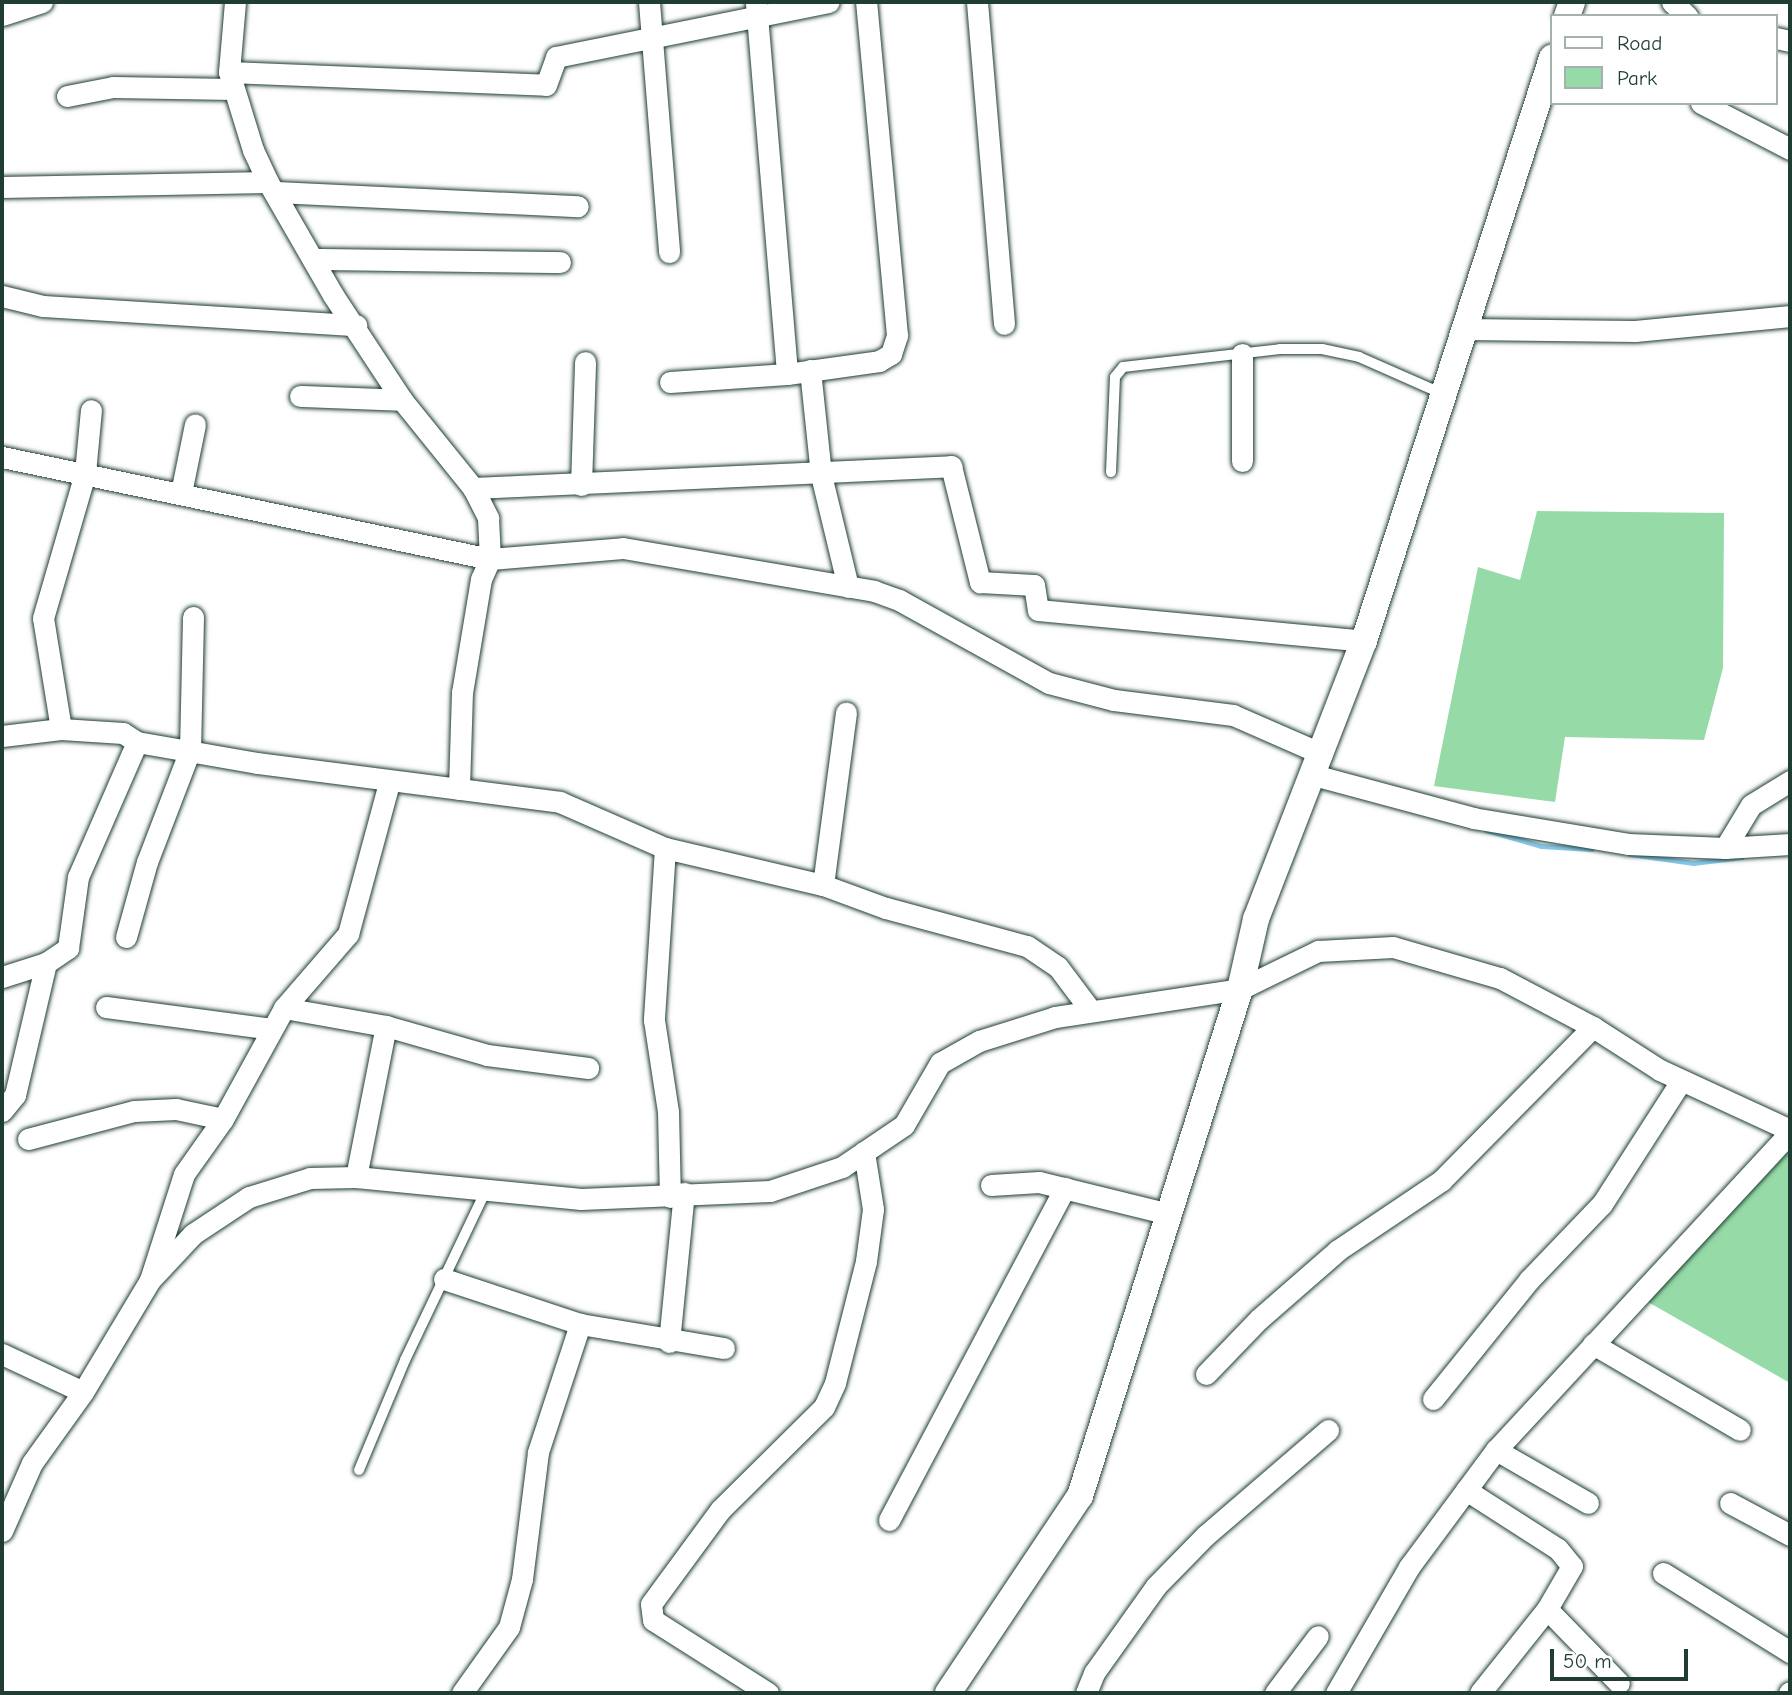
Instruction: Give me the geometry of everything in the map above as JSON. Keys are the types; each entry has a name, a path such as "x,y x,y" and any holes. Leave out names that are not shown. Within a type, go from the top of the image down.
{"street":[{"path":"2,15 42,2"},
{"path":"235,2 231,80 272,187 313,259 402,400 473,488 488,518 490,559 481,579 462,692 459,789"},
{"path":"649,2 669,252"},
{"path":"67,96 113,87 231,80 546,85 556,57 652,37 756,9 829,2"},
{"path":"670,382 787,374 879,361 891,354 897,335 866,2"},
{"path":"977,2 1004,324"},
{"path":"756,9 787,374"},
{"path":"948,1693 1080,1496 1240,989 1256,919 1364,641 1550,64"},
{"path":"1705,105 1790,149"},
{"path":"2,187 272,187 578,206"},
{"path":"313,259 560,262"},
{"path":"2,296 43,306 356,325"},
{"path":"1464,329 1635,331 1790,316"},
{"path":"1242,354 1242,461"},
{"path":"581,485 585,362"},
{"path":"810,370 821,475 848,587"},
{"path":"300,396 402,400"},
{"path":"61,729 43,618 85,473 91,410"},
{"path":"181,493 195,424"},
{"path":"2,457 490,559 623,548 848,587 899,600 1049,683 1160,708 1233,715 1318,764 1473,818 1628,844 1725,848 1790,844"},
{"path":"473,488 821,475 951,466 980,582 1034,585 1038,610 1364,641"},
{"path":"126,937 147,862 190,750 193,617"},
{"path":"823,886 846,713"},
{"path":"2,736 61,729 124,733 137,742 389,783 560,802 665,848 823,886 886,908 1027,946 1058,967 1091,1011"},
{"path":"2,977 46,963 68,948 78,877 137,742"},
{"path":"1725,848 1751,806 1790,781"},
{"path":"150,1280 184,1174 223,1119 284,1007 348,934 389,783"},
{"path":"665,848 654,1020 677,1195 669,1342"},
{"path":"2,1531 32,1463 83,1392 150,1280 193,1234 249,1197 310,1178 356,1177 581,1199 771,1191 842,1167 904,1125 940,1063 979,1041 1091,1011 1240,989 1318,951 1393,947 1500,978 1593,1027 1681,1081 1790,1131 1657,1281 1593,1344 1496,1450 1409,1567 1336,1693"},
{"path":"2,1111 15,1095 46,963"},
{"path":"106,1007 272,1029"},
{"path":"284,1007 386,1026 487,1055 588,1068"},
{"path":"356,1177 386,1026"},
{"path":"1206,1374 1259,1319 1338,1250 1442,1180 1593,1027"},
{"path":"1433,1399 1530,1280 1602,1204 1681,1081"},
{"path":"28,1139 134,1111 176,1109 223,1119"},
{"path":"768,1693 653,1620 651,1604 720,1510 824,1407 835,1383 866,1261 873,1209 864,1152"},
{"path":"991,1185 1039,1182 1169,1214"},
{"path":"889,1520 1065,1188"},
{"path":"444,1279 580,1324 669,1342 724,1348"},
{"path":"462,1693 509,1627 522,1579 538,1452 580,1324"},
{"path":"1593,1344 1740,1430"},
{"path":"2,1354 83,1392"},
{"path":"1086,1693 1094,1673 1156,1586 1206,1535 1328,1430"},
{"path":"1496,1450 1588,1503"},
{"path":"1466,1490 1558,1549 1572,1566 1547,1609 1481,1693"},
{"path":"1730,1503 1790,1535"},
{"path":"1663,1573 1788,1647"},
{"path":"1547,1609 1619,1683"},
{"path":"1275,1693 1318,1636"}],"lane":[{"path":"1111,472 1115,377 1123,367 1242,354 1322,349 1359,357 1443,394"},
{"path":"359,1470 486,1190"}],"green space":[{"path":"1537,511 1724,513 1723,668 1704,740 1565,737 1555,802 1434,786 1478,567 1520,580"},
{"path":"1790,1144 1790,1383 1648,1302"}],"waterway":[{"path":"1486,830 1541,846 1592,849"},
{"path":"1630,854 1693,863 1742,857"}]}
